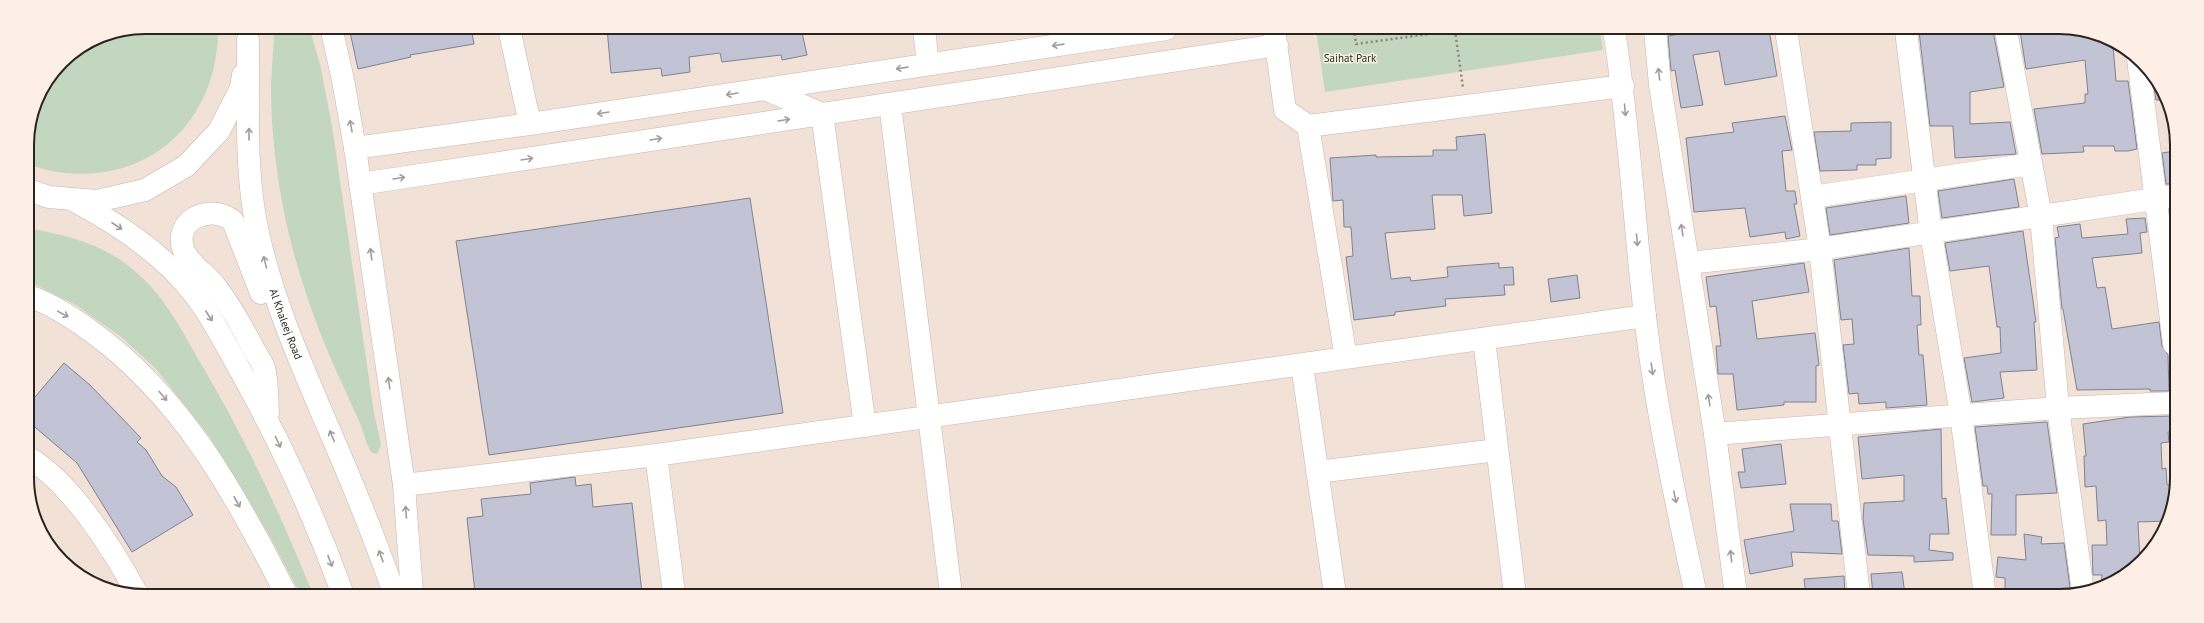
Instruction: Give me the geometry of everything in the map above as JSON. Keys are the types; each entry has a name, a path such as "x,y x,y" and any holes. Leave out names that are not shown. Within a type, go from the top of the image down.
{"street":[{"path":"34,193 49,197 97,201 144,190 186,166 219,131 241,88 247,34"},
{"name":"Al Khaleej Road","path":"247,34 249,169 258,233 270,280 318,402 368,520 393,589"},
{"path":"333,34 343,80 355,148 404,485 412,589"},
{"path":"509,34 530,124"},
{"path":"925,34 928,64"},
{"path":"355,148 530,124 928,64 1082,35 1096,34"},
{"path":"1615,34 1623,86 1645,316 1660,426 1695,589"},
{"path":"1655,34 1660,85 1715,434 1735,589"},
{"path":"1787,34 1820,249 1858,589"},
{"path":"1906,34 1930,233 1961,415 1984,589"},
{"path":"2007,34 2041,216 2058,408 2082,587"},
{"path":"360,184 890,104 1275,37 1285,110 1308,126 1623,86"},
{"path":"2140,70 2165,198 2170,279"},
{"path":"765,89 822,114"},
{"path":"890,104 930,417 949,589"},
{"path":"822,114 864,426"},
{"path":"1308,126 1346,358"},
{"path":"1812,197 2031,164"},
{"path":"1688,264 1820,249 2165,198"},
{"path":"71,199 96,212 146,246 170,267 195,294 214,324 268,420 322,536 341,589"},
{"path":"268,420 264,368 242,328 216,287 184,252 182,242 185,229 193,218 206,212 224,214 233,221 290,358 318,402"},
{"path":"34,299 74,319 118,351 151,383 184,422 230,488 283,589"},
{"path":"404,485 656,455 1645,316"},
{"path":"1484,339 1514,589"},
{"path":"1302,365 1334,589"},
{"path":"1715,434 2058,408 2170,403"},
{"path":"1317,472 1497,450"},
{"path":"656,455 673,589"},
{"path":"34,461 41,465 78,504 122,567 134,588"}],"path":[{"path":"1355,34 1356,44 1427,34"},
{"path":"1457,34 1466,106"}],"green space":[{"path":"138,34 217,34 216,54 210,80 200,104 186,125 169,143 148,157 123,168 96,173 79,174 52,171 35,166 34,138 36,123 42,103 57,77 77,57 103,42 123,36"},
{"path":"274,34 311,34 320,64 332,126 374,413 381,445 377,454 372,453 368,447 359,421 329,354 302,282 283,209 273,133 271,94"},
{"name":"Saihat Park","path":"1317,34 1601,34 1603,50 1325,92"},
{"path":"34,229 79,240 103,250 126,264 150,285 184,334 232,418 274,504 311,589 297,589 269,535 209,436 156,369 120,336 76,305 34,284"}],"building":[{"path":"350,34 472,34 474,44 410,55 411,57 358,69"},
{"path":"608,34 802,34 807,55 782,60 781,55 722,62 720,53 689,57 690,72 662,76 661,68 611,73"},
{"path":"1680,34 1770,34 1777,76 1725,85 1719,51 1693,55 1703,105 1681,108 1675,70 1671,71 1668,36"},
{"path":"1919,34 1994,34 2004,87 1970,92 1970,124 2010,122 2016,154 1955,158 1953,126 1930,126"},
{"path":"2020,34 2066,34 2081,36 2101,42 2113,49 2116,81 2128,81 2137,149 2115,151 2114,146 2083,146 2084,152 2042,154 2034,109 2085,103 2085,94 2088,94 2085,60 2026,69"},
{"path":"2154,89 2161,100 2156,100"},
{"path":"1785,116 1792,150 1782,151 1786,191 1795,191 1797,204 1794,204 1800,236 1786,239 1785,232 1750,237 1745,208 1694,212 1686,138 1734,132 1732,123"},
{"path":"1891,122 1891,158 1876,159 1876,165 1857,165 1857,170 1820,171 1814,132 1851,131 1851,123"},
{"path":"1485,134 1492,213 1464,216 1462,195 1432,195 1435,229 1385,233 1391,279 1410,277 1411,281 1448,277 1447,267 1499,263 1499,268 1513,267 1514,285 1504,285 1505,295 1445,299 1446,306 1395,312 1395,315 1354,320 1346,257 1353,256 1351,227 1344,227 1343,200 1333,201 1330,158 1376,155 1376,157 1433,156 1433,150 1457,150 1456,137"},
{"path":"2170,152 2170,184 2166,184 2162,153"},
{"path":"2014,179 2019,207 1942,218 1938,191"},
{"path":"1906,196 1909,223 1830,235 1826,208"},
{"path":"750,198 783,413 489,455 456,241"},
{"path":"2145,218 2147,232 2140,233 2142,253 2092,258 2097,288 2105,287 2112,329 2159,322 2162,346 2168,355 2169,391 2150,391 2150,389 2077,390 2062,309 2055,238 2059,237 2057,227 2080,224 2082,238 2128,234 2126,219"},
{"path":"2023,231 2036,322 2034,322 2037,370 2000,372 2004,398 1972,402 1964,358 2001,353 2000,327 1997,327 1989,266 1950,271 1945,243"},
{"path":"1909,248 1912,296 1920,296 1921,325 1917,325 1919,355 1923,355 1927,405 1886,408 1886,402 1859,404 1858,393 1849,394 1843,345 1854,344 1852,319 1841,320 1834,260"},
{"path":"1804,263 1809,292 1752,301 1757,339 1815,333 1819,365 1816,366 1816,402 1784,402 1784,405 1737,410 1733,374 1718,374 1716,346 1721,346 1716,306 1710,307 1706,277"},
{"path":"1577,275 1580,298 1551,302 1548,279"},
{"path":"64,363 90,385 141,438 137,442 146,450 162,476 176,487 193,515 132,552 77,463 34,426 34,398"},
{"path":"2170,416 2170,432 2168,432 2169,442 2161,443 2162,469 2166,468 2167,485 2170,485 2168,500 2161,521 2138,522 2140,553 2127,566 2102,581 2102,575 2093,575 2092,545 2107,545 2106,520 2098,521 2096,486 2085,487 2084,456 2086,456 2083,424 2130,417"},
{"path":"2047,422 2057,493 2016,495 2016,535 1991,535 1992,494 1988,494 1987,486 1983,486 1975,427"},
{"path":"1941,429 1942,499 1946,498 1949,534 1930,534 1929,550 1953,553 1953,560 1914,562 1914,556 1868,555 1863,519 1864,503 1904,501 1904,475 1862,479 1858,437"},
{"path":"1781,444 1786,484 1741,488 1738,472 1745,472 1742,449"},
{"path":"575,477 576,486 591,484 593,507 632,503 642,589 475,589 467,518 483,516 481,499 531,494 530,483"},
{"path":"1790,504 1831,504 1832,521 1838,521 1842,554 1791,552 1793,566 1750,574 1744,540 1794,531"},
{"path":"2024,534 2042,537 2041,544 2064,543 2070,588 2005,589 2005,578 1996,577 1998,557 2026,560"},
{"path":"1902,572 1904,589 1872,589 1871,574"},
{"path":"1844,576 1845,589 1805,589 1804,579"}]}
